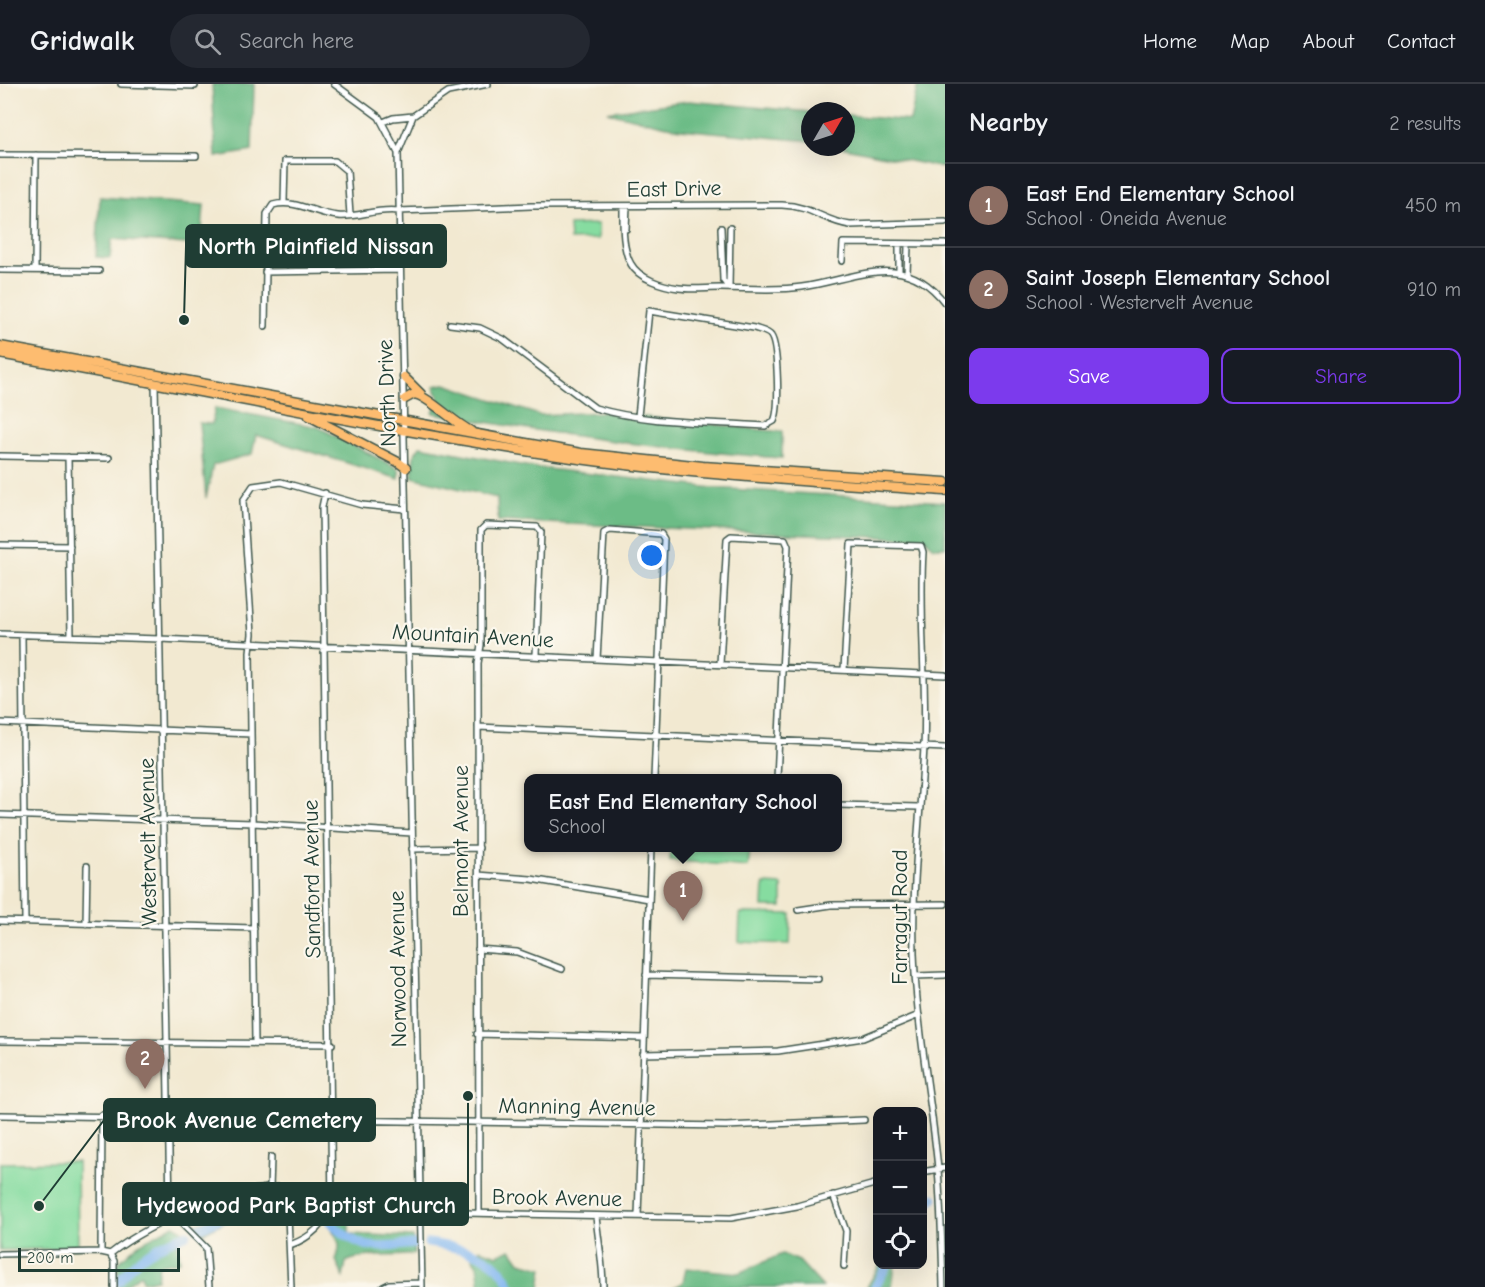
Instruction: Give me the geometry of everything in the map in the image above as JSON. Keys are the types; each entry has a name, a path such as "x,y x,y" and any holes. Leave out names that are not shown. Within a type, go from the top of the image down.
{"highway":[{"path":"0,346 560,456 710,474 945,491"},
{"path":"0,354 300,412 485,437 581,453 703,466 945,482"},
{"path":"404,377 453,422 485,437"},
{"path":"405,399 414,394 423,396"},
{"path":"300,412 406,468"}],"street":[{"path":"121,84 195,86"},
{"name":"North Drive","path":"334,84 364,104 383,122 392,136 398,153 405,399 408,650"},
{"path":"383,122 393,118 413,116 448,92 488,84"},
{"path":"398,153 413,116"},
{"path":"0,155 196,156"},
{"path":"35,270 36,155"},
{"path":"265,326 267,214 273,205 284,202 285,161 335,161 346,167 350,215"},
{"name":"East Drive","path":"284,202 332,215 350,215 381,209 399,211 531,206 790,205 807,208 836,223 850,225 945,222"},
{"path":"625,206 626,254 633,268 641,275 682,289 801,287 868,272 899,272 925,284 945,303"},
{"path":"721,228 723,280 729,288"},
{"path":"729,288 730,228"},
{"path":"842,261 843,243 908,246 945,244"},
{"path":"899,245 899,272"},
{"path":"907,274 908,246"},
{"path":"0,270 99,271"},
{"path":"265,272 400,270"},
{"path":"450,324 490,332 520,351 587,404 625,415 765,426 774,421 777,412 775,359 769,333 754,328 649,311 638,416"},
{"name":"Westervelt Avenue","path":"155,383 165,819 170,1207 174,1216"},
{"path":"0,456 109,458"},
{"path":"68,457 71,635"},
{"path":"255,1043 250,583 243,501 253,486 273,482 294,484 372,507 405,509"},
{"name":"Sandford Avenue","path":"290,1245 305,1239 321,1225 332,1203 332,1044 322,507 325,493"},
{"name":"Belmont Avenue","path":"479,1213 477,1034 479,653 481,530 489,524 539,529 536,656"},
{"path":"597,659 604,533 610,530 657,533 663,536 654,774"},
{"path":"720,664 727,539 731,536 787,541 777,774"},
{"name":"Farragut Road","path":"844,670 851,544 921,546 923,552 921,611 924,747 913,903 915,976 938,1169 943,1287"},
{"path":"0,545 70,546"},
{"name":"Mountain Avenue","path":"0,634 325,646 945,675"},
{"path":"22,635 25,921"},
{"name":"Norwood Avenue","path":"408,650 422,1285"},
{"path":"0,723 251,734"},
{"path":"478,727 945,748"},
{"path":"842,805 918,807"},
{"path":"0,815 165,819 412,833"},
{"path":"412,849 479,848"},
{"path":"638,1216 651,852"},
{"path":"86,924 87,866"},
{"path":"478,875 531,879 649,899"},
{"path":"798,910 831,905 945,904"},
{"path":"0,921 254,928"},
{"path":"478,949 517,952 562,969"},
{"path":"646,975 818,979"},
{"path":"915,976 945,975"},
{"path":"643,1054 778,1051 863,1038 919,1015"},
{"path":"477,1034 643,1038"},
{"path":"0,1041 332,1044"},
{"name":"Manning Avenue","path":"0,1115 726,1126 864,1120"},
{"path":"101,1252 102,1115"},
{"path":"270,1189 271,1157"},
{"path":"927,1171 945,1168"},
{"name":"Brook Avenue","path":"110,1254 174,1216 201,1205 270,1189 296,1188 332,1203 360,1211 747,1217 873,1184"},
{"path":"833,1195 846,1231 844,1266"},
{"path":"174,1216 196,1237 207,1253 209,1287"},
{"path":"288,1216 291,1287"},
{"path":"596,1216 598,1240 603,1257 603,1287"},
{"path":"0,1254 101,1252 110,1254 114,1268 114,1287"},
{"path":"383,1287 389,1284 422,1285"}],"green space":[{"path":"212,84 254,84 252,151 216,157"},
{"path":"918,84 945,84 945,168 855,150 855,116 910,121"},
{"path":"688,101 801,111 801,140 680,129 607,112"},
{"path":"100,197 204,205 201,245 112,239 110,258 96,257"},
{"path":"598,224 598,239 570,240 569,225"},
{"path":"445,384 539,415 602,412 782,432 782,458 694,451 607,440 433,413 439,398 434,386"},
{"path":"215,408 318,427 399,469 399,479 256,435 252,454 213,465 206,498 199,423 212,424"},
{"path":"420,446 531,467 713,488 945,502 945,547 933,547 926,539 498,521 497,498 412,477 414,455"},
{"path":"671,852 750,852 748,867 670,860"},
{"path":"764,884 782,885 782,907 763,907"},
{"path":"740,913 791,914 790,944 739,942"},
{"path":"77,1162 78,1248 0,1250 0,1163"},
{"path":"272,1192 298,1196 318,1214 315,1218 307,1209 273,1208 260,1215 230,1219 203,1233 195,1225 217,1217 218,1208 224,1204"},
{"path":"336,1216 349,1219 349,1234 413,1237 414,1254 354,1259 346,1262 343,1277 336,1260 339,1250 338,1242 329,1226"},
{"path":"174,1225 184,1231 178,1244 180,1261 159,1265 157,1279 143,1282 141,1274 123,1287 119,1287 118,1262 137,1245"},
{"path":"480,1249 497,1255 511,1249 520,1262 543,1268 540,1287 480,1287 477,1265 471,1256"},
{"path":"782,1254 799,1261 823,1287 675,1287 683,1282 686,1268 739,1273"},
{"path":"878,1269 894,1269 892,1287 867,1287"}],"waterway":[{"path":"927,1202 934,1198"},
{"path":"198,1229 243,1208 273,1200 289,1200 304,1204 320,1213"},
{"path":"331,1223 351,1239 369,1246 414,1244"},
{"path":"119,1281 125,1272 149,1252 187,1234"},
{"path":"428,1243 466,1250 488,1259 497,1266 511,1287"},
{"path":"875,1287 885,1269"}],"place":[{"name":"North Plainfield Nissan","path":"184,320"},
{"name":"East End Elementary School","path":"683,921"},
{"name":"Saint Joseph Elementary School","path":"145,1089"},
{"name":"Hydewood Park Baptist Church","path":"468,1096"},
{"name":"Brook Avenue Cemetery","path":"39,1206"}]}
